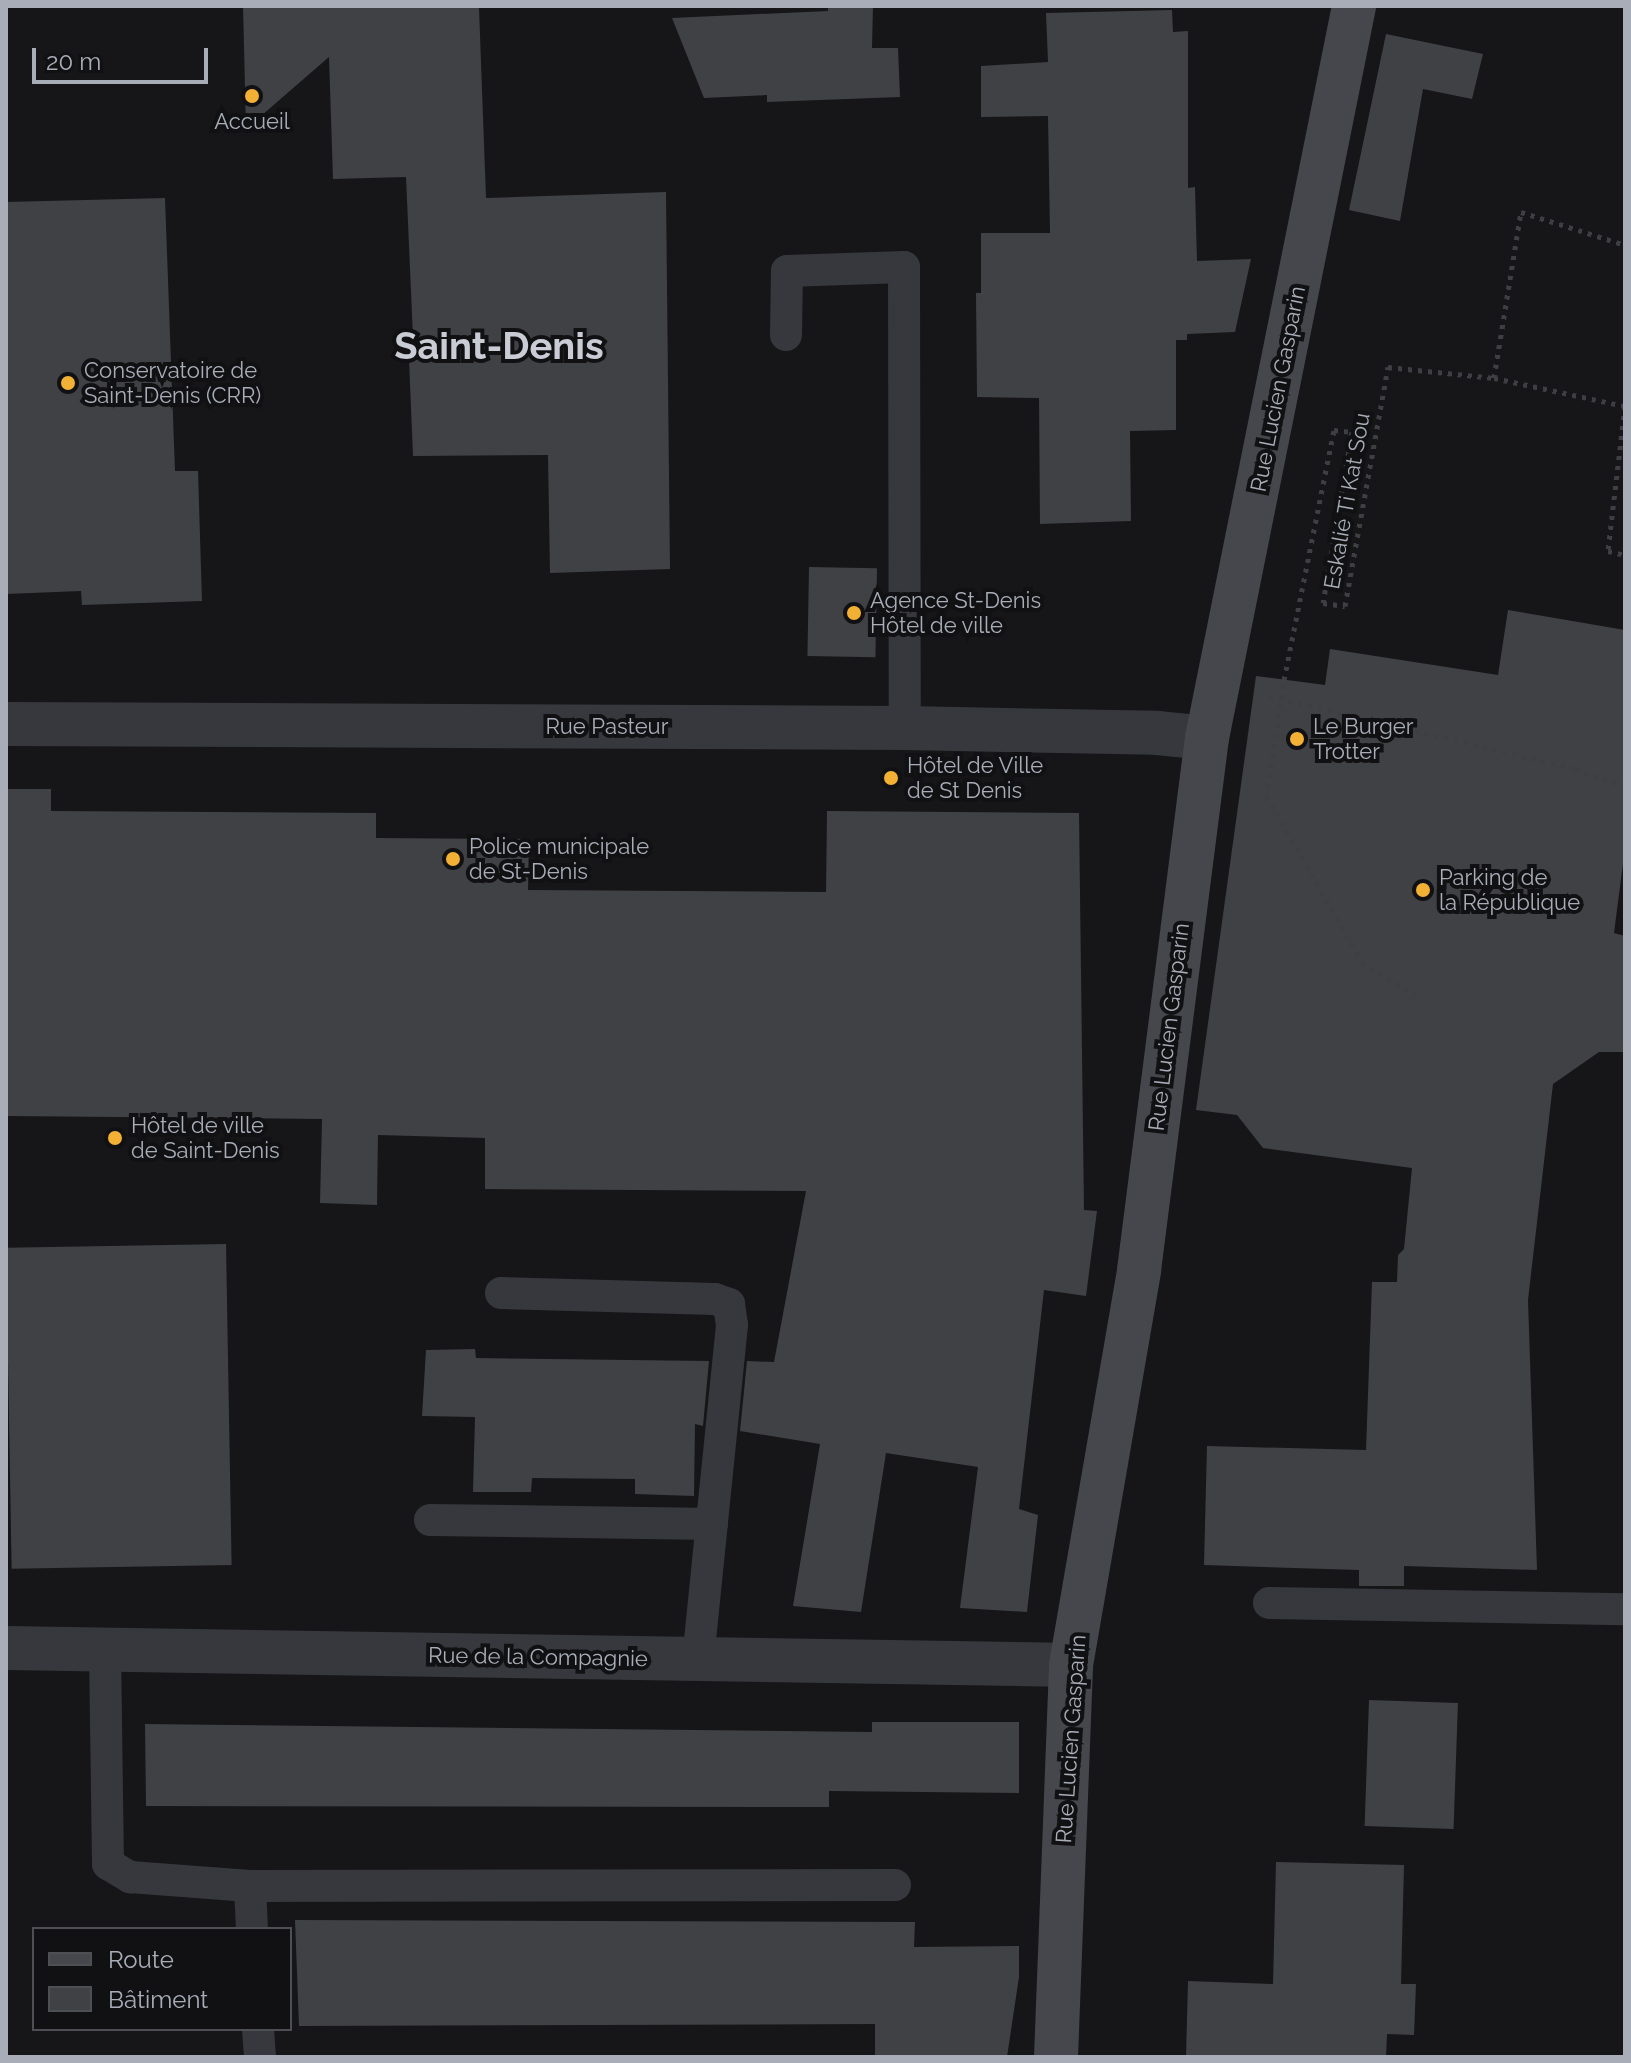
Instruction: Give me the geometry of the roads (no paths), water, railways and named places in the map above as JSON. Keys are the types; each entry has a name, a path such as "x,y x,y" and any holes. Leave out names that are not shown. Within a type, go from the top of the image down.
{"street":[{"name":"Rue Lucien Gasparin","path":"1056,2057 1071,1665 1139,1270 1207,738 1354,6"},
{"name":"Rue Pasteur","path":"6,724 905,728 1157,733 1207,738"},
{"name":"Rue de la Compagnie","path":"6,1648 1071,1665"}],"lane":[{"path":"786,335 787,271 904,267 905,728"},
{"path":"501,1293 715,1299 729,1304 732,1325 698,1659"},
{"path":"430,1520 712,1524"},
{"path":"1269,1603 1625,1609"},
{"path":"105,1650 108,1864 130,1877 250,1886 895,1885"},
{"path":"250,1886 252,1927"},
{"path":"258,2031 260,2057"}],"place":[{"name":"Accueil","path":"252,96"},
{"name":"Conservatoire de Saint-Denis (CRR)","path":"68,383"},
{"name":"Agence St-Denis Hôtel de ville","path":"854,613"},
{"name":"Le Burger Trotter","path":"1297,739"},
{"name":"Hôtel de Ville de St Denis","path":"891,778"},
{"name":"Police municipale de St-Denis","path":"453,859"},
{"name":"Parking de la République","path":"1423,890"},
{"name":"Hôtel de ville de Saint-Denis","path":"115,1138"}],"district":[{"name":"Saint-Denis","path":"499,346"}]}
